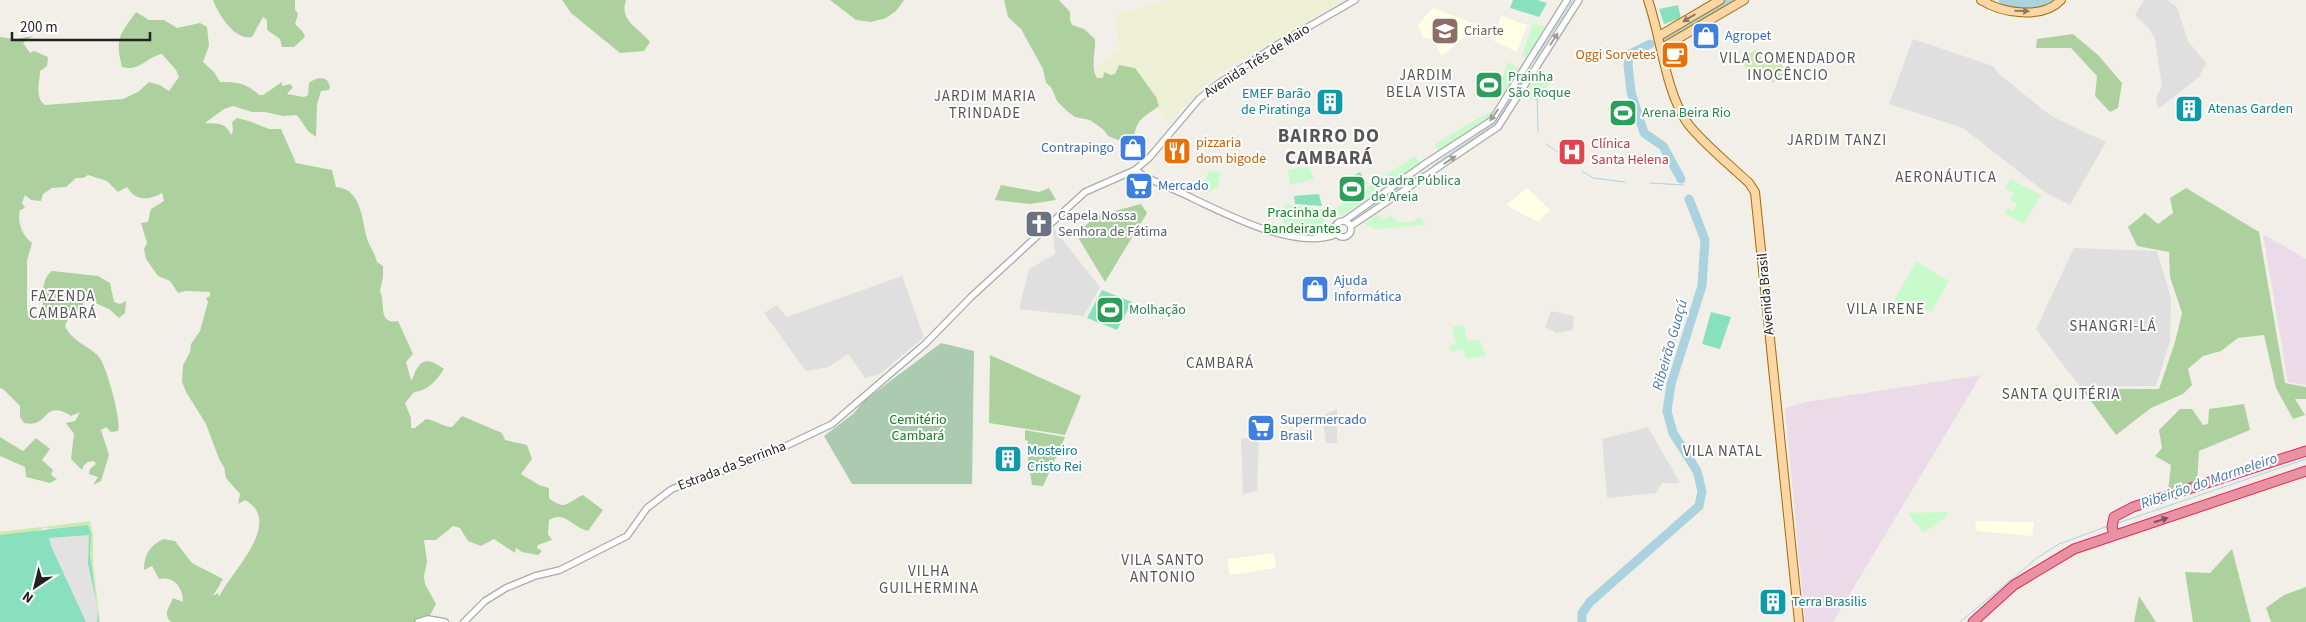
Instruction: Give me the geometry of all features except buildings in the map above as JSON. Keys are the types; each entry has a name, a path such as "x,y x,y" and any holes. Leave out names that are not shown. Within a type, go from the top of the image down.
{"highway":[{"path":"2114,534 2112,524 2114,518 2133,508 2306,451"},
{"path":"1973,622 2014,585 2074,549 2306,471"}],"main road":[{"name":"Avenida Brasil","path":"1648,0 1675,98 1688,123 1749,183 1755,192 1799,622"},
{"path":"1659,36 1720,0"},
{"path":"1662,48 1744,0"},
{"path":"1981,0 2002,9 2018,12 2036,12 2051,8 2061,0"}],"street":[{"name":"Avenida Três de Maio","path":"985,284 1085,192 1135,170 1149,158 1199,100 1219,82 1275,46 1355,0"},
{"path":"1317,237 1344,221 1426,163 1492,120 1568,0"},
{"path":"1337,234 1341,237 1346,237 1350,233 1351,226 1498,126 1579,0"},
{"path":"1135,170 1240,222 1283,234 1317,237 1330,237 1337,234"},
{"path":"1344,221 1351,226"},
{"path":"1336,226 1337,234"},
{"name":"Estrada da Serrinha","path":"464,622 485,601 506,588 534,576 560,570 627,536 647,508 672,489 758,458 826,427 925,344 985,284"},
{"path":"418,622 428,619 445,622"}],"shaded area":[{"path":"1169,0 1344,0 1216,75 1168,123 1129,69 1096,88 1087,76 1120,48 1114,15"},
{"path":"2144,0 2167,0 2177,7 2188,41 2206,63 2199,77 2158,109 2156,97 2162,87 2155,39 2149,28 2135,15"},
{"name":"Criarte","path":"1432,8 1478,25 1442,56 1433,39 1423,38 1418,26"},
{"path":"1501,16 1527,25 1517,52 1493,40"},
{"path":"1913,39 1993,66 1999,74 2051,116 2106,142 2070,205 2045,192 1963,128 1889,104"},
{"path":"1527,188 1550,210 1538,222 1506,205"},
{"path":"1053,228 1100,287 1084,316 1019,309 1029,269 1055,254"},
{"path":"2263,234 2306,259 2306,385 2288,382"},
{"name":"SHANGRI-LÁ","path":"2074,248 2157,251 2171,298 2170,341 2156,386 2080,387 2036,329"},
{"path":"902,276 924,337 880,374 865,378 848,354 829,367 806,371 764,313 777,305 787,317"},
{"path":"1551,311 1574,316 1573,330 1556,333 1545,327"},
{"path":"1981,375 1833,622 1805,622 1785,408 1806,402"},
{"path":"1337,409 1337,443 1326,443 1322,416"},
{"path":"1648,427 1680,483 1662,483 1656,493 1607,498 1602,439"},
{"path":"1259,437 1257,491 1243,494 1241,439"},
{"path":"1975,521 2034,522 2032,536 1977,531"},
{"path":"89,535 88,564 98,609 97,622 86,622 49,538"},
{"path":"1274,553 1276,568 1230,575 1227,559"}],"green space":[{"path":"213,0 295,0 295,9 298,14 295,24 305,37 294,47 282,47 280,39 267,30 267,20 263,17 252,37 239,35 228,25"},
{"path":"562,0 626,0 625,13 627,19 650,42 644,51 620,53 571,13"},
{"path":"830,0 904,0 896,11 886,18 871,22 856,20"},
{"path":"1004,0 1059,0 1070,12 1072,25 1084,29 1095,39 1094,69 1097,78 1103,78 1104,72 1111,75 1115,74 1119,65 1135,68 1156,97 1159,106 1139,122 1128,144 1108,136 1104,130 1090,120 1075,117 1057,101 1051,87 1046,83 1043,69 1021,29 1008,17"},
{"path":"1513,0 1537,0 1547,3 1539,17 1510,8"},
{"path":"1678,5 1681,18 1664,24 1659,9"},
{"path":"136,12 149,20 164,20 177,28 200,23 207,27 209,46 203,62 214,72 220,82 241,84 259,95 263,95 282,82 282,86 290,84 293,87 287,94 304,97 308,95 309,83 311,81 320,78 327,80 330,86 329,90 321,91 317,105 316,137 308,131 297,115 283,116 265,112 252,112 233,106 224,109 205,123 224,126 231,135 233,131 232,122 237,118 269,129 281,129 296,163 332,170 336,187 345,189 357,201 369,244 377,262 383,266 380,291 383,312 387,320 398,321 413,354 406,362 411,380 417,368 424,362 432,362 444,369 432,384 424,390 414,392 405,403 411,418 411,428 415,428 426,419 452,427 462,416 502,433 505,440 527,445 532,459 521,474 539,485 549,488 549,498 562,505 583,495 603,510 588,531 564,518 555,517 549,520 548,534 552,540 538,545 537,548 542,551 538,555 522,552 516,548 515,553 494,539 481,546 468,541 460,528 453,526 436,540 424,540 427,562 424,576 425,584 436,604 429,617 418,622 171,622 168,619 167,613 173,598 183,602 183,597 177,584 169,579 159,579 152,566 144,570 145,559 151,548 163,539 175,541 192,563 223,579 213,596 218,593 219,597 251,548 257,534 259,521 256,510 245,500 238,504 240,494 226,478 224,467 219,459 206,424 182,382 183,365 190,352 191,344 200,331 208,302 206,298 210,296 210,292 185,291 178,293 170,281 158,276 146,259 144,249 147,243 141,223 148,222 151,209 164,201 162,193 153,197 143,198 135,195 127,187 118,192 107,181 88,175 83,178 76,178 66,187 52,188 43,194 41,201 31,200 25,195 22,203 25,208 20,210 19,220 21,228 25,236 32,243 27,261 27,311 39,317 43,305 45,281 52,271 98,276 110,283 114,302 120,304 126,301 125,313 119,318 109,309 84,298 82,312 77,316 69,317 65,326 72,336 99,357 116,405 118,431 111,432 106,427 101,430 109,455 101,481 93,485 98,477 89,474 90,469 96,464 94,461 86,463 82,470 71,459 74,434 66,423 75,421 80,412 71,416 62,411 55,410 38,422 32,424 24,423 20,417 20,406 0,388 0,37 15,39 33,36 23,43 30,53 34,51 48,57 47,66 40,71 38,89 40,98 45,105 123,99 138,92 149,82 160,85 169,91 179,77 176,70 162,54 134,68 122,67 119,50 120,38"},
{"path":"1533,23 1546,27 1527,58 1522,56"},
{"path":"2073,34 2098,55 2122,83 2118,108 2110,112 2095,96 2097,76 2071,48 2036,48 2037,39"},
{"path":"1757,49 1766,65 1779,59 1788,75 1772,83 1763,71 1753,76 1740,60"},
{"path":"1508,62 1519,68 1503,95 1498,93"},
{"name":"Prainha São Roque","path":"1482,73 1499,80 1495,95 1479,90"},
{"path":"1537,75 1549,84 1537,102 1525,95"},
{"path":"1494,111 1438,151 1435,144"},
{"path":"1415,156 1421,164 1379,191 1374,183"},
{"path":"1309,167 1314,179 1290,185 1288,170"},
{"path":"1210,171 1221,172 1218,186 1208,193 1202,192 1207,174"},
{"name":"Quadra Pública de Areia","path":"1360,172 1367,184 1349,195 1341,183"},
{"path":"2010,179 2041,195 2024,224 2005,214 2007,208 2013,211 2017,204 2010,200 2013,193 2005,188"},
{"path":"1373,184 1378,192 1341,216 1336,208"},
{"path":"1001,185 1039,192 1049,188 1056,200 1030,204 995,200"},
{"path":"2186,188 2259,232 2285,383 2306,387 2306,399 2295,399 2305,415 2293,419 2276,388 2264,335 2238,338 2221,351 2203,356 2188,369 2192,385 2183,394 2151,408 2116,435 2082,389 2159,389 2175,342 2182,313 2170,277 2169,252 2137,246 2128,227 2145,213 2158,224 2173,213 2170,198"},
{"path":"1319,194 1322,206 1295,204 1294,196"},
{"path":"1141,204 1147,213 1105,282 1076,234 1096,216"},
{"name":"Pracinha da Bandeirantes","path":"1285,204 1324,210 1324,227 1304,235 1288,232 1283,228"},
{"path":"1377,214 1382,220 1391,216 1397,222 1412,222 1420,217 1426,225 1376,229 1365,224"},
{"path":"1916,261 1949,281 1931,312 1894,301"},
{"name":"Molhação","path":"1102,290 1132,302 1117,330 1087,318"},
{"path":"1711,312 1731,317 1720,349 1702,344"},
{"path":"1464,325 1467,341 1480,340 1486,356 1466,359 1463,349 1451,352 1449,346 1456,344 1452,327"},
{"name":"Cemitério Cambará","path":"941,343 974,351 972,484 852,484 824,436 853,414 865,400"},
{"path":"990,355 1081,396 1065,435 989,423"},
{"path":"2244,404 2250,430 2199,451 2197,483 2168,491 2171,465 2155,456 2162,448 2159,430 2180,409 2192,409 2203,425 2208,424 2209,409"},
{"path":"1025,430 1065,437 1043,486 1032,485 1027,452 1028,441 1025,440"},
{"path":"0,437 23,451 36,438 50,449 42,460 53,470 51,475 57,479 50,483 26,477 25,467 0,456"},
{"path":"1947,512 1948,515 1924,533 1908,513"},
{"path":"90,521 93,534 93,563 100,622 97,622 77,531 44,528 0,552 0,532"},
{"path":"88,525 91,534 90,555 99,622 0,622 0,535"},
{"path":"2232,549 2251,622 2193,622 2185,572 2210,573"},
{"path":"2306,587 2306,622 2271,622 2266,608 2284,595"},
{"path":"2139,596 2156,622 2134,622"}],"waterway":[{"path":"1535,59 1573,0"},
{"name":"Ribeirão Guaçú","path":"1666,37 1728,0"},
{"path":"2003,0 2020,4 2032,4 2048,0"},
{"name":"Ribeirão Guaçú","path":"1650,44 1630,54 1628,65 1631,92 1644,133 1663,146 1681,179"},
{"path":"1432,166 1496,123 1527,73"},
{"path":"1537,91 1538,131"},
{"path":"1546,144 1575,164"},
{"path":"1582,171 1593,178 1625,182"},
{"path":"1362,212 1422,173"},
{"path":"1650,183 1684,185"},
{"name":"Ribeirão Guaçú","path":"1582,622 1582,613 1590,602 1699,506 1702,491 1697,471 1673,433 1667,411 1671,384 1702,286 1705,240 1689,199"},
{"name":"Ribeirão do Marmeleiro","path":"2118,523 2306,459"},
{"name":"Ribeirão do Marmeleiro","path":"1960,622 2037,558 2059,544 2108,526"}],"place":[{"name":"Criarte","path":"1445,31"},
{"name":"Agropet","path":"1706,36"},
{"name":"Oggi Sorvetes","path":"1675,55"},
{"name":"Prainha São Roque","path":"1489,85"},
{"name":"EMEF Barão de Piratinga","path":"1330,102"},
{"name":"Atenas Garden","path":"2189,109"},
{"name":"Arena Beira Rio","path":"1623,113"},
{"name":"Contrapingo","path":"1133,148"},
{"name":"pizzaria dom bigode","path":"1177,151"},
{"name":"Clínica Santa Helena","path":"1572,152"},
{"name":"Mercado","path":"1139,186"},
{"name":"Quadra Pública de Areia","path":"1352,189"},
{"name":"Capela Nossa Senhora de Fátima","path":"1039,224"},
{"name":"Ajuda Informática","path":"1315,289"},
{"name":"Molhação","path":"1110,310"},
{"name":"Supermercado Brasil","path":"1261,428"},
{"name":"Mosteiro Cristo Rei","path":"1008,459"},
{"name":"Terra Brasilis","path":"1773,602"}],"district":[{"name":"VILA COMENDADOR INOCÊNCIO","path":"1788,66"},
{"name":"JARDIM BELA VISTA","path":"1426,84"},
{"name":"JARDIM MARIA TRINDADE","path":"985,104"},
{"name":"JARDIM TANZI","path":"1837,140"},
{"name":"BAIRRO DO CAMBARÁ","path":"1329,147"},
{"name":"AERONÁUTICA","path":"1946,177"},
{"name":"FAZENDA CAMBARÁ","path":"63,304"},
{"name":"VILA IRENE","path":"1886,309"},
{"name":"SHANGRI-LÁ","path":"2113,326"},
{"name":"CAMBARÁ","path":"1220,363"},
{"name":"SANTA QUITÉRIA","path":"2061,394"},
{"name":"VILA NATAL","path":"1723,451"},
{"name":"VILA SANTO ANTONIO","path":"1163,568"},
{"name":"VILHA GUILHERMINA","path":"929,580"}]}
